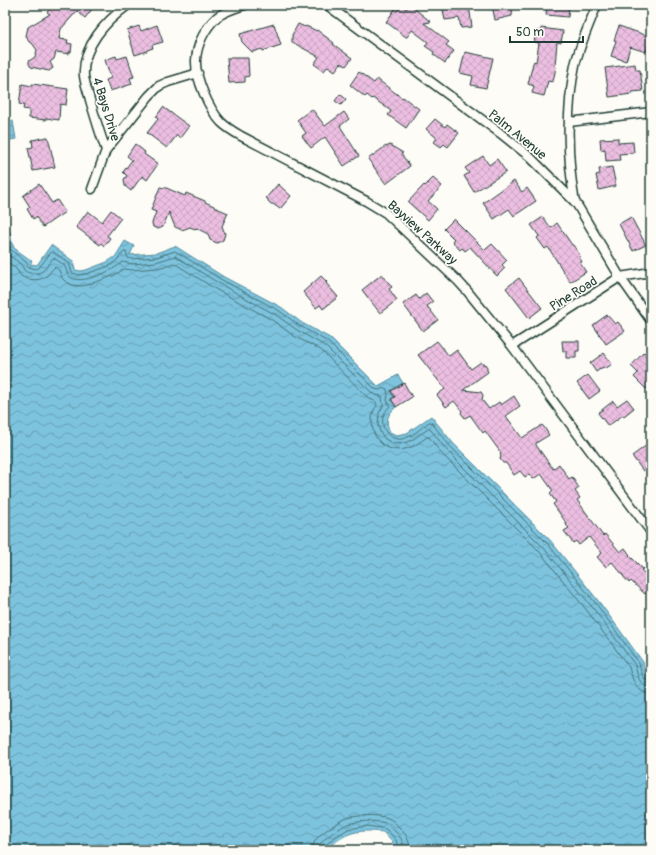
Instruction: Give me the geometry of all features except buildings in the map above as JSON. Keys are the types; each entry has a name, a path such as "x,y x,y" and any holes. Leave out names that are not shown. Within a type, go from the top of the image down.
{"street":[{"name":"4 Bays Drive","path":"106,150 86,85 84,76 85,59 93,41 101,30 118,12 128,5"},
{"name":"Bayview Parkway","path":"245,5 226,11 210,23 198,49 196,61 198,73 206,99 213,112 229,128 241,136 376,206 386,213 458,281 512,346 651,532"},
{"name":"Palm Avenue","path":"327,5 500,132 530,157 576,203 620,277 651,321"},
{"path":"576,203 570,166 569,122 572,87 575,64 597,5"},
{"name":"4 Bays Drive","path":"106,150 152,92 168,82 198,73"},
{"path":"569,122 651,112"},
{"path":"92,189 106,150"},
{"name":"Pine Road","path":"512,346 620,277 651,272"}],"water":[{"path":"5,121 13,121 16,139 5,141"},
{"path":"5,205 14,248 32,261 30,264 37,265 51,245 73,261 75,270 81,271 107,262 115,257 125,241 134,246 130,255 156,253 175,246 224,277 281,307 302,323 330,338 378,386 398,375 403,383 390,391 394,397 391,399 396,407 387,421 390,432 396,435 407,433 431,416 453,443 550,540 600,603 643,662 645,672 651,681 651,850 396,850 393,843 383,832 366,831 352,833 340,839 326,850 5,850"}]}
